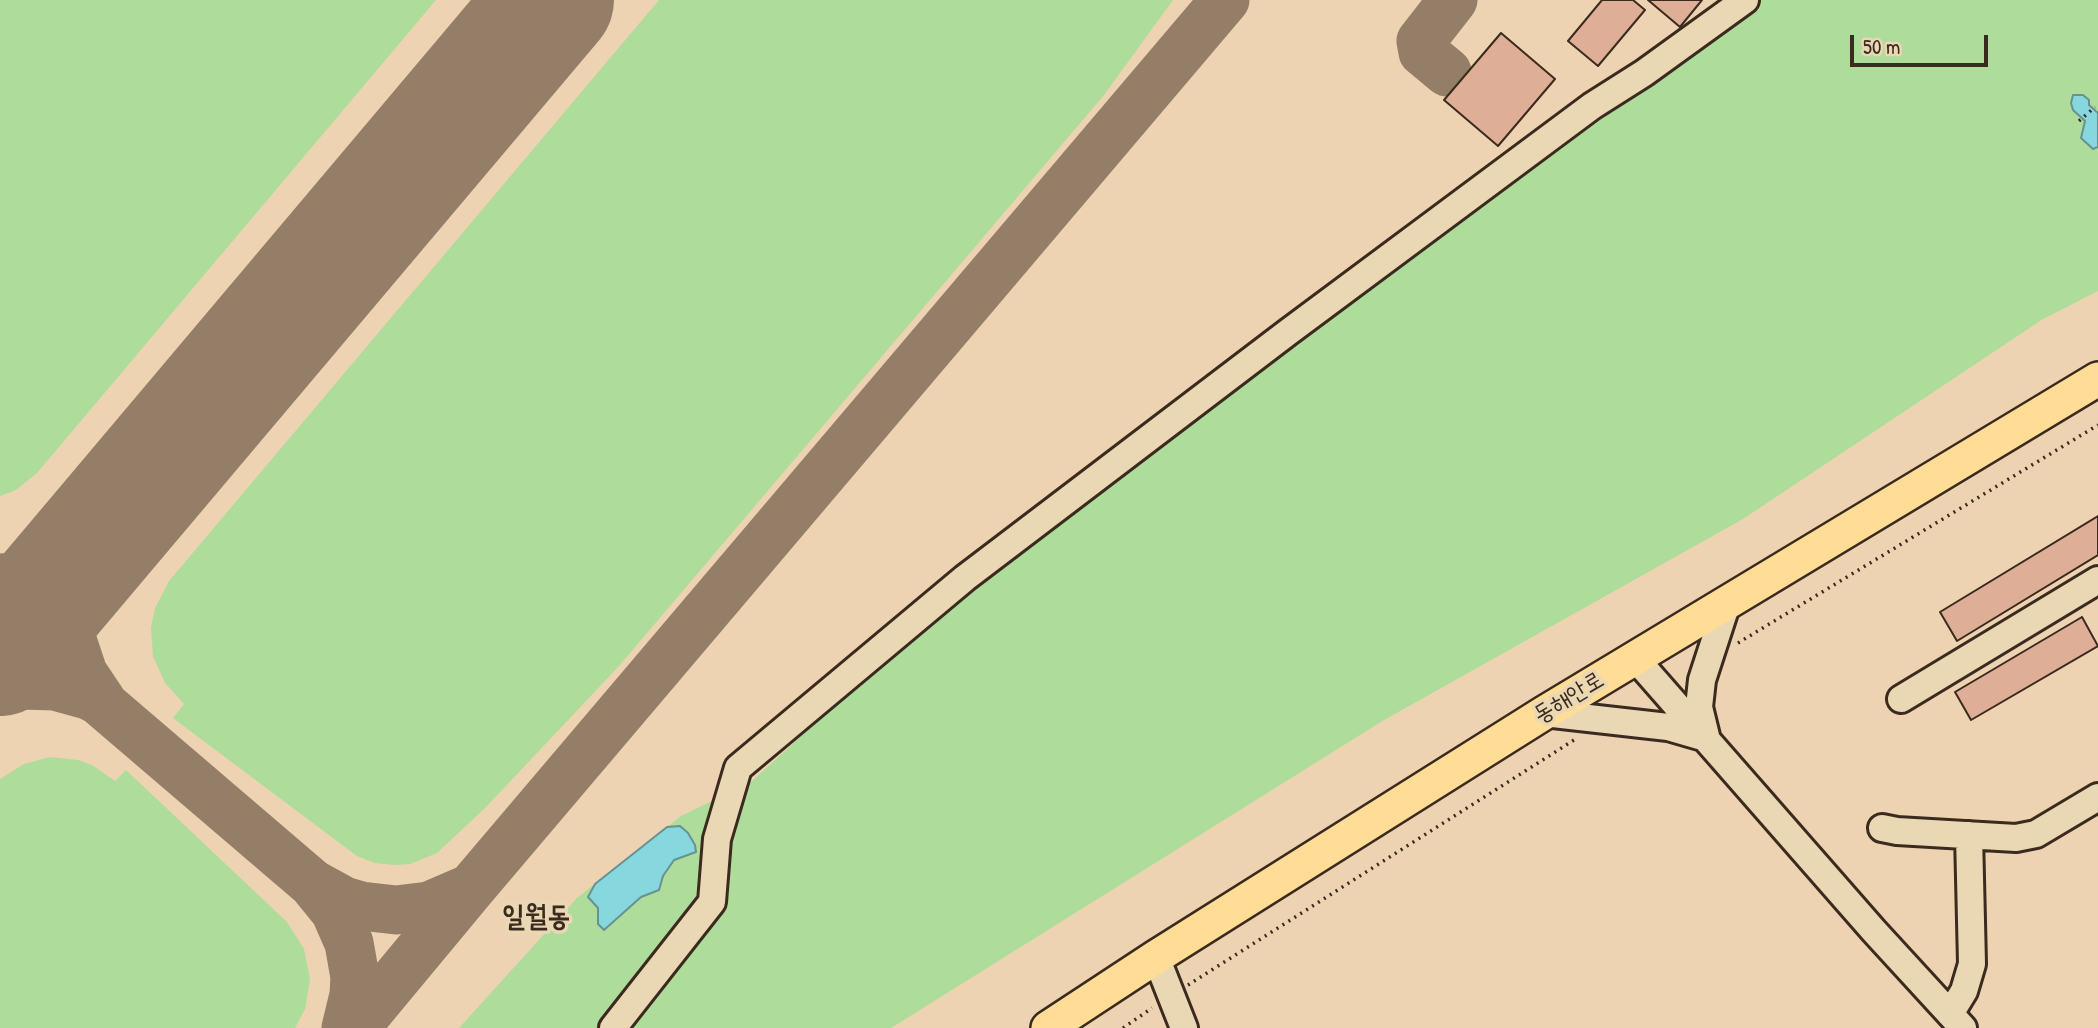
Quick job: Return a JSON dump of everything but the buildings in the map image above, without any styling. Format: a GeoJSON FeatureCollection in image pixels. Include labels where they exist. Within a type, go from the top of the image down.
{"type":"FeatureCollection","features":[{"type":"Feature","properties":{"kind":"main road","name":"동해안로"},"geometry":{"type":"LineString","coordinates":[[1048,1028],[1544,713],[2095,387]]}},
{"type":"Feature","properties":{"kind":"street"},"geometry":{"type":"LineString","coordinates":[[612,1028],[712,902],[717,839],[738,768],[965,578],[1297,325],[1592,106],[1644,73],[1745,0]]}},
{"type":"Feature","properties":{"kind":"street"},"geometry":{"type":"LineString","coordinates":[[1901,699],[2098,580]]}},
{"type":"Feature","properties":{"kind":"street"},"geometry":{"type":"LineString","coordinates":[[1706,738],[1699,707],[1702,680],[1727,603]]}},
{"type":"Feature","properties":{"kind":"street"},"geometry":{"type":"LineString","coordinates":[[1635,658],[1874,931],[1957,1021]]}},
{"type":"Feature","properties":{"kind":"street"},"geometry":{"type":"LineString","coordinates":[[1544,713],[1668,727],[1706,738]]}},
{"type":"Feature","properties":{"kind":"street"},"geometry":{"type":"LineString","coordinates":[[1882,828],[2016,838],[2036,834],[2098,797]]}},
{"type":"Feature","properties":{"kind":"street"},"geometry":{"type":"LineString","coordinates":[[1957,1021],[1972,964],[1969,835]]}},
{"type":"Feature","properties":{"kind":"street"},"geometry":{"type":"LineString","coordinates":[[1156,957],[1184,1028]]}},
{"type":"Feature","properties":{"kind":"path"},"geometry":{"type":"LineString","coordinates":[[2079,121],[2095,107]]}},
{"type":"Feature","properties":{"kind":"green space"},"geometry":{"type":"Polygon","coordinates":[[[0,0],[436,0],[37,473],[16,490],[0,496],[0,0]]]}},
{"type":"Feature","properties":{"kind":"green space"},"geometry":{"type":"Polygon","coordinates":[[[659,0],[1173,0],[1104,95],[619,666],[485,808],[437,853],[410,864],[375,863],[357,856],[173,718],[184,704],[165,683],[153,656],[151,628],[155,608],[169,581],[659,0]]]}},
{"type":"Feature","properties":{"kind":"green space"},"geometry":{"type":"Polygon","coordinates":[[[1754,0],[2098,0],[2098,291],[2043,319],[1743,519],[1384,720],[891,1028],[459,1028],[577,898],[681,816],[751,782],[933,616],[1433,230],[1754,0]]]}},
{"type":"Feature","properties":{"kind":"green space"},"geometry":{"type":"Polygon","coordinates":[[[50,757],[78,760],[92,765],[115,781],[126,770],[287,922],[304,949],[310,979],[305,1009],[295,1028],[0,1028],[0,779],[24,764],[50,757]]]}},
{"type":"Feature","properties":{"kind":"water"},"geometry":{"type":"Polygon","coordinates":[[[2073,95],[2083,95],[2098,113],[2098,147],[2093,149],[2081,138],[2085,121],[2073,110],[2073,95]]]}},
{"type":"Feature","properties":{"kind":"water"},"geometry":{"type":"Polygon","coordinates":[[[680,826],[688,833],[696,852],[674,860],[663,876],[659,890],[641,897],[604,930],[598,924],[598,908],[588,897],[595,884],[667,827],[680,826]]]}},
{"type":"Feature","properties":{"kind":"taxiway"},"geometry":{"type":"LineString","coordinates":[[355,1028],[1225,0]]}},
{"type":"Feature","properties":{"kind":"taxiway"},"geometry":{"type":"LineString","coordinates":[[1447,72],[1423,52],[1421,41],[1453,0]]}},
{"type":"Feature","properties":{"kind":"taxiway"},"geometry":{"type":"LineString","coordinates":[[0,578],[33,576],[80,559]]}},
{"type":"Feature","properties":{"kind":"taxiway"},"geometry":{"type":"LineString","coordinates":[[0,688],[20,685],[55,686],[88,695],[103,703],[83,673],[72,640],[69,607],[74,575],[80,559]]}},
{"type":"Feature","properties":{"kind":"taxiway"},"geometry":{"type":"LineString","coordinates":[[0,616],[313,884]]}},
{"type":"Feature","properties":{"kind":"taxiway"},"geometry":{"type":"LineString","coordinates":[[346,1028],[354,995],[355,977],[349,943],[335,911],[313,884],[344,901],[396,910],[429,906],[471,888]]}},
{"type":"Feature","properties":{"kind":"runway"},"geometry":{"type":"LineString","coordinates":[[0,654],[552,0]]}},
{"type":"Feature","properties":{"kind":"district","name":"일월동"},"geometry":{"type":"Point","coordinates":[536,918]}}]}
